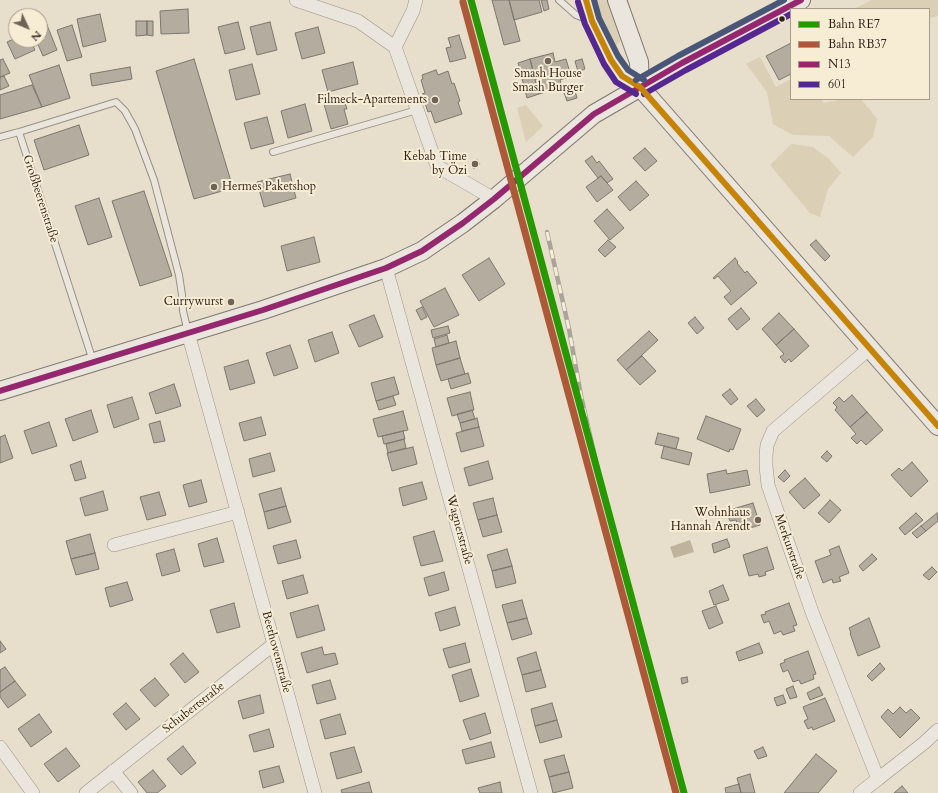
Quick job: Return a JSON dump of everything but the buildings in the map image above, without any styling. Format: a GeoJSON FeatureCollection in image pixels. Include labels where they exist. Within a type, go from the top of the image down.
{"type":"FeatureCollection","features":[{"type":"Feature","properties":{"kind":"street"},"geometry":{"type":"LineString","coordinates":[[296,0],[358,21],[395,47],[437,166],[494,199]]}},
{"type":"Feature","properties":{"kind":"street"},"geometry":{"type":"LineString","coordinates":[[395,47],[413,11],[416,0]]}},
{"type":"Feature","properties":{"kind":"street"},"geometry":{"type":"LineString","coordinates":[[586,0],[592,21],[622,76],[640,87],[938,426]]}},
{"type":"Feature","properties":{"kind":"street"},"geometry":{"type":"LineString","coordinates":[[617,0],[639,62],[640,87]]}},
{"type":"Feature","properties":{"kind":"street"},"geometry":{"type":"LineString","coordinates":[[0,391],[263,310],[386,268],[422,251],[463,223],[494,199],[594,114],[682,63],[801,0]]}},
{"type":"Feature","properties":{"kind":"street","name":"Wagnerstraße"},"geometry":{"type":"LineString","coordinates":[[386,268],[531,793]]}},
{"type":"Feature","properties":{"kind":"street","name":"Beethovenstraße"},"geometry":{"type":"LineString","coordinates":[[188,333],[314,793]]}},
{"type":"Feature","properties":{"kind":"street","name":"Merkurstraße"},"geometry":{"type":"LineString","coordinates":[[870,348],[773,431],[767,445],[766,466],[768,485],[809,605],[878,778]]}},
{"type":"Feature","properties":{"kind":"street"},"geometry":{"type":"LineString","coordinates":[[114,545],[238,512]]}},
{"type":"Feature","properties":{"kind":"street","name":"Schubertstraße"},"geometry":{"type":"LineString","coordinates":[[86,793],[274,644]]}},
{"type":"Feature","properties":{"kind":"street"},"geometry":{"type":"LineString","coordinates":[[860,793],[924,743],[938,730]]}},
{"type":"Feature","properties":{"kind":"street"},"geometry":{"type":"LineString","coordinates":[[0,747],[33,793]]}},
{"type":"Feature","properties":{"kind":"street"},"geometry":{"type":"LineString","coordinates":[[113,771],[131,793]]}},
{"type":"Feature","properties":{"kind":"lane"},"geometry":{"type":"LineString","coordinates":[[559,0],[576,15],[592,21]]}},
{"type":"Feature","properties":{"kind":"lane"},"geometry":{"type":"LineString","coordinates":[[0,137],[116,102],[125,111],[135,129],[154,180],[179,275],[183,311],[188,333]]}},
{"type":"Feature","properties":{"kind":"lane"},"geometry":{"type":"LineString","coordinates":[[273,152],[418,110]]}},
{"type":"Feature","properties":{"kind":"lane","name":"Großbeerenstraße"},"geometry":{"type":"LineString","coordinates":[[19,132],[93,362]]}},
{"type":"Feature","properties":{"kind":"shaded area"},"geometry":{"type":"Polygon","coordinates":[[[595,0],[608,0],[620,34],[620,42],[614,47],[595,0]]]}},
{"type":"Feature","properties":{"kind":"shaded area"},"geometry":{"type":"Polygon","coordinates":[[[872,0],[938,0],[938,16],[930,18],[930,8],[856,8],[872,0]]]}},
{"type":"Feature","properties":{"kind":"shaded area"},"geometry":{"type":"Polygon","coordinates":[[[760,57],[776,87],[790,80],[790,100],[822,100],[824,103],[839,100],[862,100],[877,119],[873,137],[853,157],[829,136],[793,135],[773,124],[767,92],[746,64],[760,57]]]}},
{"type":"Feature","properties":{"kind":"shaded area"},"geometry":{"type":"Polygon","coordinates":[[[526,105],[543,126],[526,142],[517,108],[526,105]]]}},
{"type":"Feature","properties":{"kind":"shaded area"},"geometry":{"type":"Polygon","coordinates":[[[791,144],[813,147],[829,159],[841,173],[828,189],[820,217],[810,213],[770,165],[791,144]]]}},
{"type":"Feature","properties":{"kind":"shaded area"},"geometry":{"type":"Polygon","coordinates":[[[690,540],[694,552],[674,558],[670,547],[690,540]]]}},
{"type":"Feature","properties":{"kind":"railway"},"geometry":{"type":"LineString","coordinates":[[547,232],[600,479]]}},
{"type":"Feature","properties":{"kind":"rail line","name":"RE7"},"geometry":{"type":"LineString","coordinates":[[471,0],[684,793]]}},
{"type":"Feature","properties":{"kind":"rail line","name":"RB37"},"geometry":{"type":"LineString","coordinates":[[463,2],[676,793]]}},
{"type":"Feature","properties":{"kind":"transit line"},"geometry":{"type":"LineString","coordinates":[[586,0],[592,21],[611,60],[622,76],[640,87],[938,426]]}},
{"type":"Feature","properties":{"kind":"transit line"},"geometry":{"type":"LineString","coordinates":[[594,0],[599,18],[618,56],[628,70],[644,80]]}},
{"type":"Feature","properties":{"kind":"transit line"},"geometry":{"type":"LineString","coordinates":[[636,80],[784,0]]}},
{"type":"Feature","properties":{"kind":"transit line","name":"N13"},"geometry":{"type":"LineString","coordinates":[[0,391],[263,310],[386,268],[422,251],[463,223],[494,199],[594,114],[682,63],[801,0]]}},
{"type":"Feature","properties":{"kind":"transit line","name":"601"},"geometry":{"type":"LineString","coordinates":[[578,2],[585,24],[604,64],[616,82],[636,94]]}},
{"type":"Feature","properties":{"kind":"transit line","name":"601"},"geometry":{"type":"LineString","coordinates":[[644,94],[790,15]]}},
{"type":"Feature","properties":{"kind":"place","name":"Smash House Smash Burger"},"geometry":{"type":"Point","coordinates":[548,61]}},
{"type":"Feature","properties":{"kind":"place","name":"Filmeck-Apartements"},"geometry":{"type":"Point","coordinates":[435,100]}},
{"type":"Feature","properties":{"kind":"place","name":"Kebab Time by Özi"},"geometry":{"type":"Point","coordinates":[475,164]}},
{"type":"Feature","properties":{"kind":"place","name":"Hermes Paketshop"},"geometry":{"type":"Point","coordinates":[214,187]}},
{"type":"Feature","properties":{"kind":"place","name":"Currywurst"},"geometry":{"type":"Point","coordinates":[231,302]}},
{"type":"Feature","properties":{"kind":"place","name":"Wohnhaus Hannah Arendt"},"geometry":{"type":"Point","coordinates":[758,520]}}]}
